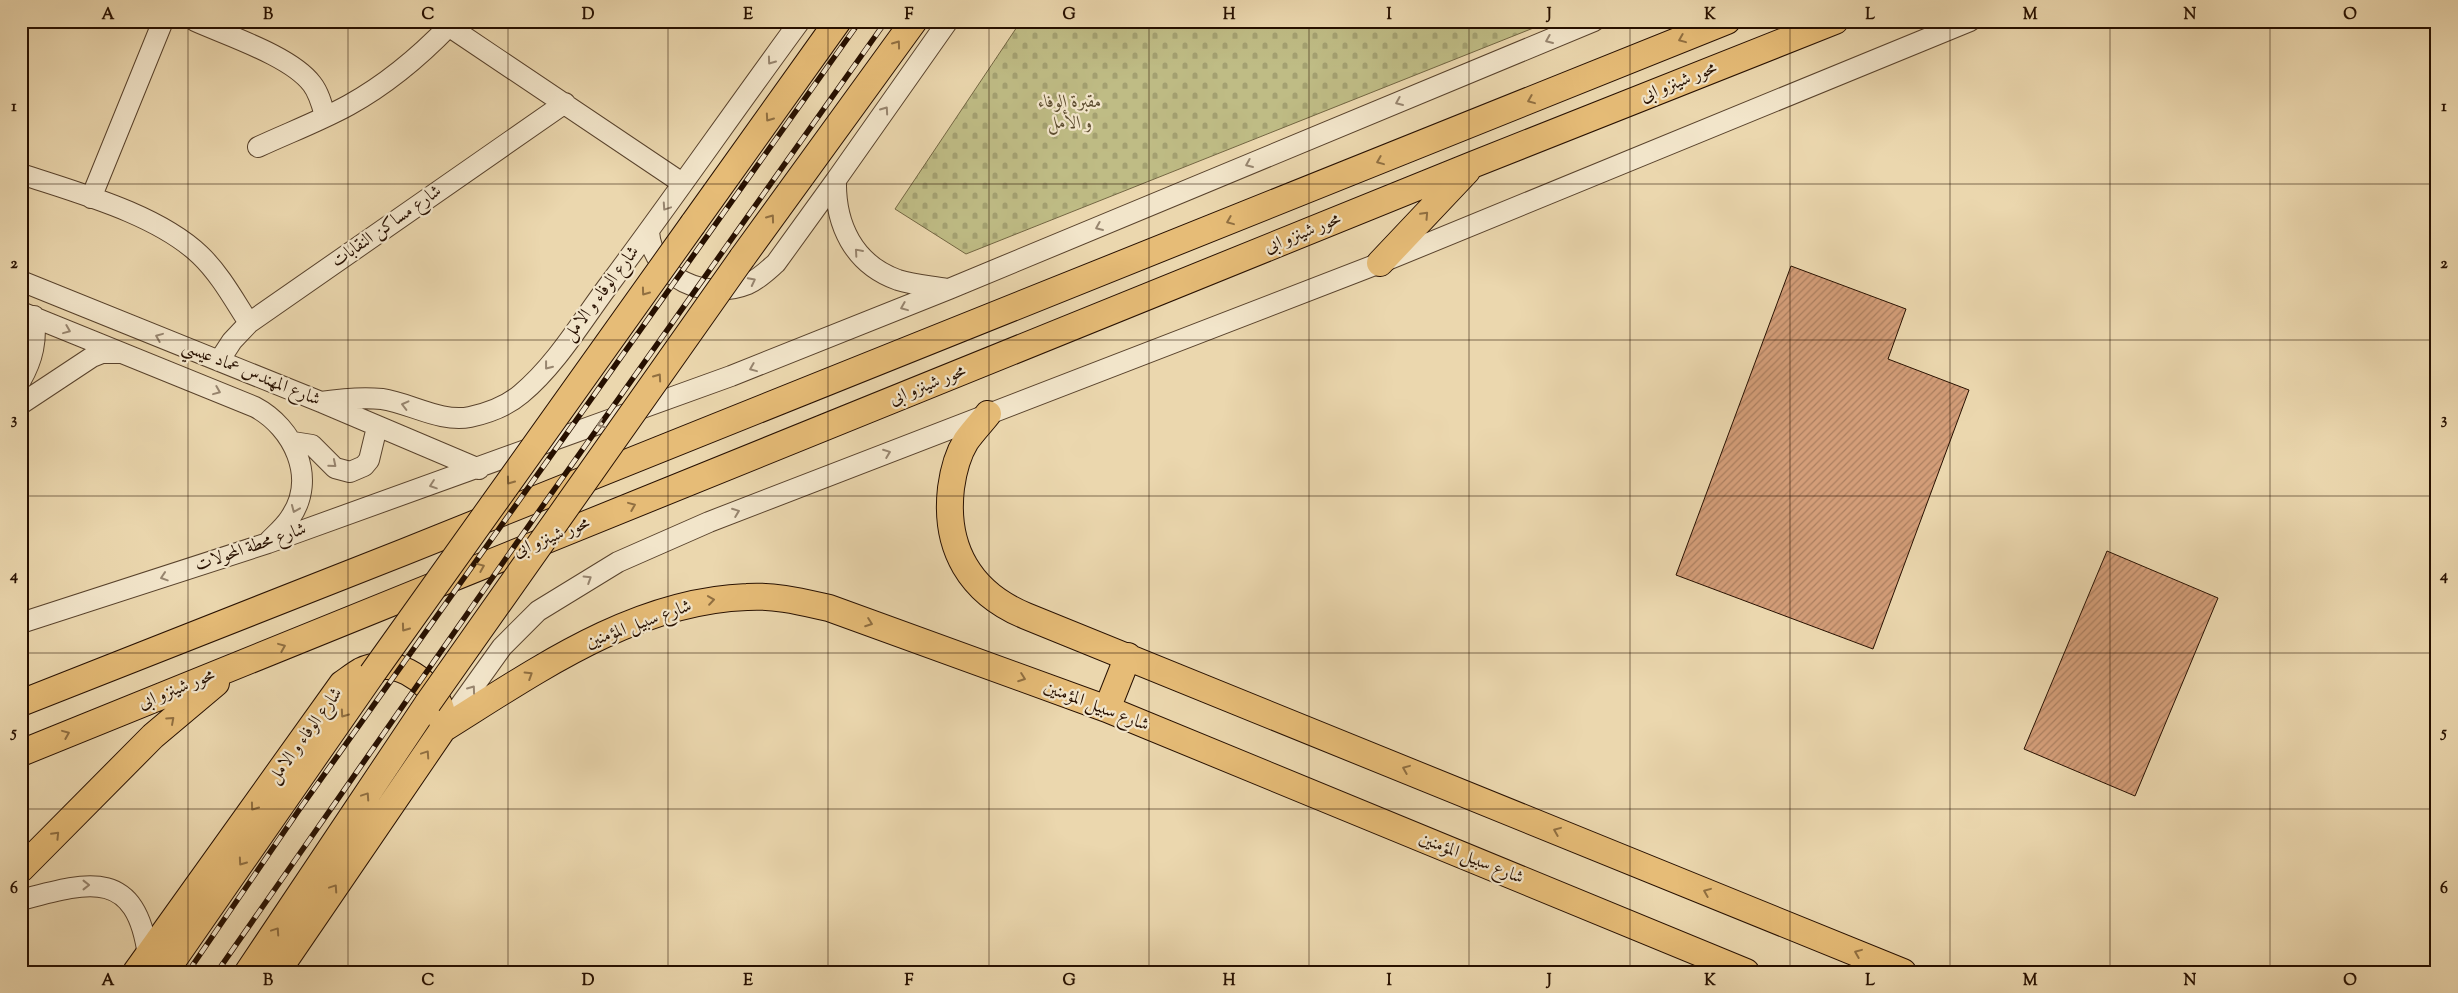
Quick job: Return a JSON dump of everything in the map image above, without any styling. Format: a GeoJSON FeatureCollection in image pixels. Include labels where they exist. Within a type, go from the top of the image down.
{"type":"FeatureCollection","features":[{"type":"Feature","properties":{"kind":"main road"},"geometry":{"type":"LineString","coordinates":[[150,966],[372,674],[838,21]]}},
{"type":"Feature","properties":{"kind":"main road"},"geometry":{"type":"LineString","coordinates":[[248,972],[428,703],[742,258],[914,21]]}},
{"type":"Feature","properties":{"kind":"main road"},"geometry":{"type":"LineString","coordinates":[[21,703],[413,549],[1727,21]]}},
{"type":"Feature","properties":{"kind":"main road","name":"محور شينزو ابى"},"geometry":{"type":"LineString","coordinates":[[21,753],[1472,165],[1835,21]]}},
{"type":"Feature","properties":{"kind":"main road"},"geometry":{"type":"LineString","coordinates":[[1380,263],[1472,165]]}},
{"type":"Feature","properties":{"kind":"main road"},"geometry":{"type":"LineString","coordinates":[[988,414],[966,442],[952,480],[950,519],[957,550],[964,564],[983,590],[1010,610],[1128,656],[1903,972]]}},
{"type":"Feature","properties":{"kind":"main road","name":"شارع سبيل المؤمنين"},"geometry":{"type":"LineString","coordinates":[[443,729],[587,642],[660,612],[707,600],[748,596],[789,599],[829,608],[1106,710],[1746,972]]}},
{"type":"Feature","properties":{"kind":"main road"},"geometry":{"type":"LineString","coordinates":[[1106,710],[1128,656]]}},
{"type":"Feature","properties":{"kind":"main road"},"geometry":{"type":"LineString","coordinates":[[21,869],[153,736],[212,686],[245,662]]}},
{"type":"Feature","properties":{"kind":"main road","name":"شارع الوفاء و الامل"},"geometry":{"type":"LineString","coordinates":[[150,966],[342,684],[362,670],[386,666],[410,672],[429,687],[441,708],[443,729]]}},
{"type":"Feature","properties":{"kind":"main road"},"geometry":{"type":"LineString","coordinates":[[277,972],[443,729]]}},
{"type":"Feature","properties":{"kind":"street"},"geometry":{"type":"LineString","coordinates":[[91,198],[163,21]]}},
{"type":"Feature","properties":{"kind":"street"},"geometry":{"type":"LineString","coordinates":[[195,21],[286,62],[300,72],[316,92],[325,116]]}},
{"type":"Feature","properties":{"kind":"street","name":"شارع الوفاء و الامل"},"geometry":{"type":"LineString","coordinates":[[321,402],[351,398],[382,400],[441,416],[468,418],[496,410],[520,395],[541,375],[649,232],[682,183],[800,21]]}},
{"type":"Feature","properties":{"kind":"street"},"geometry":{"type":"LineString","coordinates":[[649,232],[650,245],[656,259],[668,272],[698,288],[715,290],[732,288],[749,283],[763,274],[776,263],[948,21]]}},
{"type":"Feature","properties":{"kind":"street","name":"شارع محطة المحولات"},"geometry":{"type":"LineString","coordinates":[[21,623],[268,543],[479,469],[731,376],[949,289],[1594,21]]}},
{"type":"Feature","properties":{"kind":"street"},"geometry":{"type":"LineString","coordinates":[[443,729],[502,647],[538,611],[618,562],[709,522],[1380,263],[1970,21]]}},
{"type":"Feature","properties":{"kind":"street"},"geometry":{"type":"LineString","coordinates":[[258,147],[348,106],[418,57],[445,24],[682,183]]}},
{"type":"Feature","properties":{"kind":"street","name":"شارع مساكن النقابات"},"geometry":{"type":"LineString","coordinates":[[220,361],[232,341],[249,323],[565,103]]}},
{"type":"Feature","properties":{"kind":"street"},"geometry":{"type":"LineString","coordinates":[[21,174],[91,198],[162,227],[186,243],[215,273],[249,323]]}},
{"type":"Feature","properties":{"kind":"street"},"geometry":{"type":"LineString","coordinates":[[836,180],[838,215],[847,236],[860,254],[871,264],[897,279],[949,289]]}},
{"type":"Feature","properties":{"kind":"street","name":"شارع المهندس عماد عيسي"},"geometry":{"type":"LineString","coordinates":[[21,281],[321,402],[479,469]]}},
{"type":"Feature","properties":{"kind":"street"},"geometry":{"type":"LineString","coordinates":[[21,380],[32,359],[34,347],[28,314]]}},
{"type":"Feature","properties":{"kind":"street","name":"شارع المهندس عماد عيسي"},"geometry":{"type":"LineString","coordinates":[[28,314],[261,410],[277,421],[293,442],[301,467],[300,494],[290,518],[268,543]]}},
{"type":"Feature","properties":{"kind":"street"},"geometry":{"type":"LineString","coordinates":[[21,404],[92,357],[102,353],[124,353]]}},
{"type":"Feature","properties":{"kind":"street"},"geometry":{"type":"LineString","coordinates":[[293,442],[312,445],[336,468],[350,472],[364,466],[369,460],[377,426]]}},
{"type":"Feature","properties":{"kind":"street"},"geometry":{"type":"LineString","coordinates":[[21,900],[76,885],[100,886],[112,890],[132,906],[140,917],[150,966]]}},
{"type":"Feature","properties":{"kind":"green space","name":"مقبرة الوفاء و الأمل"},"geometry":{"type":"Polygon","coordinates":[[[1021,21],[1551,21],[966,254],[895,209],[1021,21]]]}},
{"type":"Feature","properties":{"kind":"building"},"geometry":{"type":"Polygon","coordinates":[[[1791,266],[1906,309],[1888,359],[1969,390],[1873,649],[1676,575],[1791,266]]]}},
{"type":"Feature","properties":{"kind":"building"},"geometry":{"type":"Polygon","coordinates":[[[2107,551],[2218,598],[2135,796],[2024,749],[2107,551]]]}},
{"type":"Feature","properties":{"kind":"railway"},"geometry":{"type":"LineString","coordinates":[[188,972],[299,810],[860,21]]}},
{"type":"Feature","properties":{"kind":"railway"},"geometry":{"type":"LineString","coordinates":[[217,972],[539,511],[886,21]]}}]}
